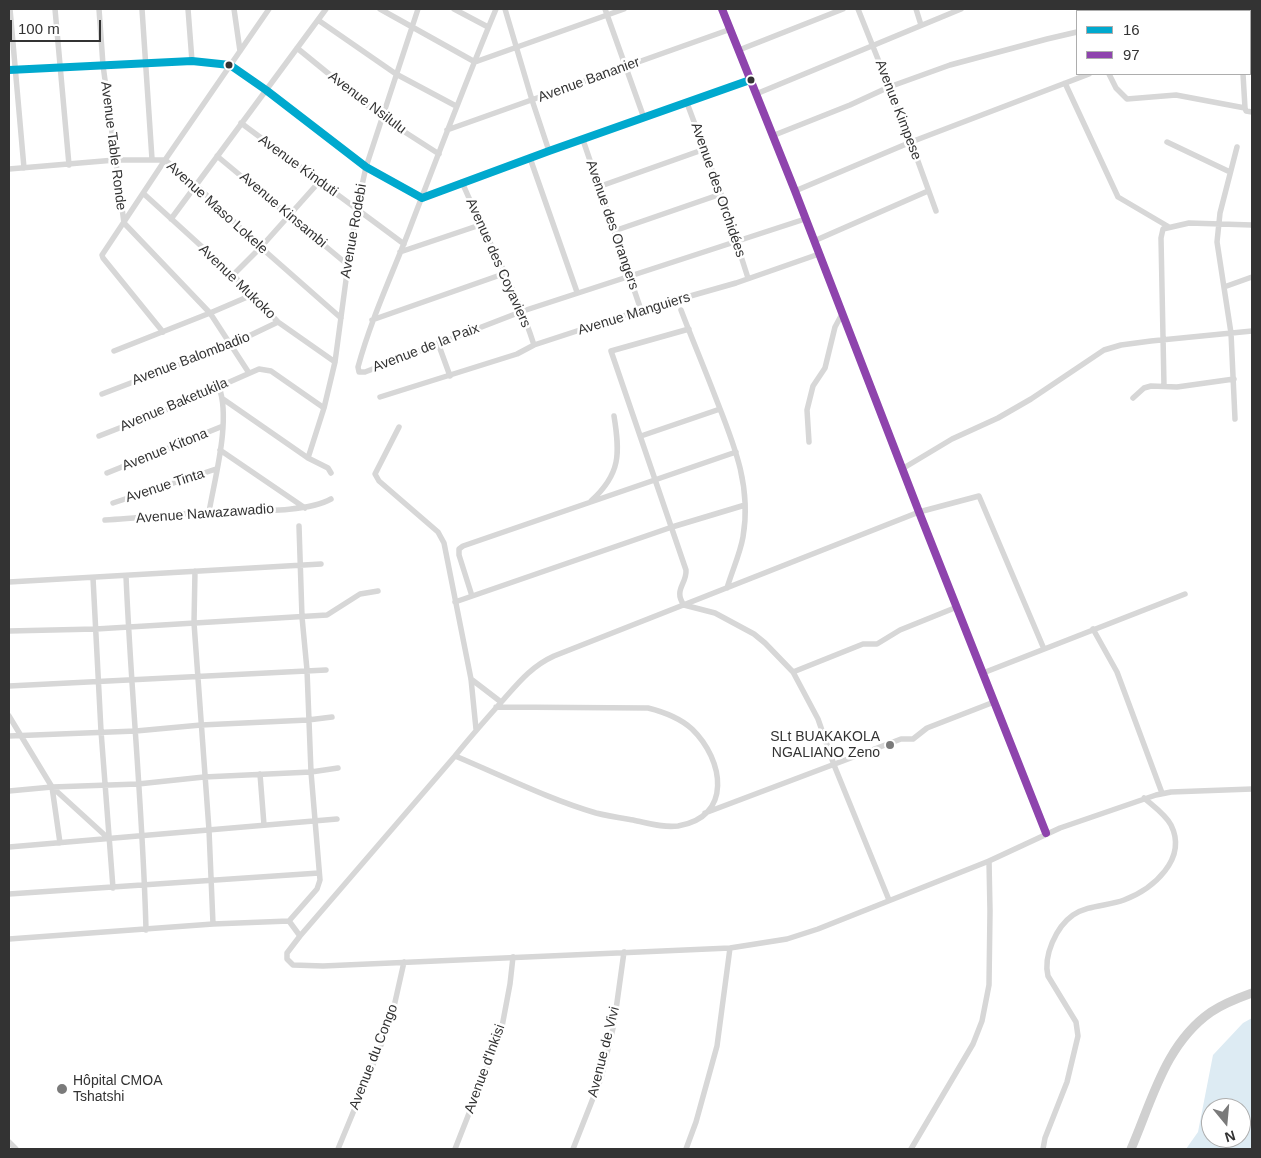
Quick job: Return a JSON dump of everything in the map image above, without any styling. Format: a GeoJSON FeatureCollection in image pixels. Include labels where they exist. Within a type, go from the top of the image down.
{"type":"FeatureCollection","features":[{"type":"Feature","properties":{"kind":"main road"},"geometry":{"type":"LineString","coordinates":[[1131,1149],[1169,1059],[1184,1036],[1213,1011],[1252,993]]}},
{"type":"Feature","properties":{"kind":"street"},"geometry":{"type":"LineString","coordinates":[[10,9],[12,71],[24,168]]}},
{"type":"Feature","properties":{"kind":"street"},"geometry":{"type":"LineString","coordinates":[[55,9],[69,165]]}},
{"type":"Feature","properties":{"kind":"street","name":"Avenue Table Ronde"},"geometry":{"type":"LineString","coordinates":[[99,9],[103,65],[124,223]]}},
{"type":"Feature","properties":{"kind":"street"},"geometry":{"type":"LineString","coordinates":[[142,9],[152,160]]}},
{"type":"Feature","properties":{"kind":"street"},"geometry":{"type":"LineString","coordinates":[[188,9],[192,61]]}},
{"type":"Feature","properties":{"kind":"street"},"geometry":{"type":"LineString","coordinates":[[234,9],[240,51]]}},
{"type":"Feature","properties":{"kind":"street"},"geometry":{"type":"LineString","coordinates":[[163,332],[102,257],[103,253],[270,9]]}},
{"type":"Feature","properties":{"kind":"street"},"geometry":{"type":"LineString","coordinates":[[171,219],[326,9]]}},
{"type":"Feature","properties":{"kind":"street"},"geometry":{"type":"LineString","coordinates":[[380,9],[475,62],[606,12],[624,9]]}},
{"type":"Feature","properties":{"kind":"street","name":"Avenue Rodebi"},"geometry":{"type":"LineString","coordinates":[[308,458],[324,408],[335,362],[357,208],[366,167],[418,9]]}},
{"type":"Feature","properties":{"kind":"street"},"geometry":{"type":"LineString","coordinates":[[454,9],[488,28]]}},
{"type":"Feature","properties":{"kind":"street","name":"Avenue de la Paix"},"geometry":{"type":"LineString","coordinates":[[496,9],[456,106],[404,244],[372,320],[358,367],[359,372],[365,372],[577,292],[629,277],[805,219]]}},
{"type":"Feature","properties":{"kind":"street"},"geometry":{"type":"LineString","coordinates":[[505,9],[549,151]]}},
{"type":"Feature","properties":{"kind":"street"},"geometry":{"type":"LineString","coordinates":[[724,9],[730,29],[795,190],[918,512],[1046,833]]}},
{"type":"Feature","properties":{"kind":"street"},"geometry":{"type":"LineString","coordinates":[[739,50],[843,9]]}},
{"type":"Feature","properties":{"kind":"street","name":"Avenue Kimpese"},"geometry":{"type":"LineString","coordinates":[[858,9],[911,142],[936,211]]}},
{"type":"Feature","properties":{"kind":"street"},"geometry":{"type":"LineString","coordinates":[[916,9],[921,25]]}},
{"type":"Feature","properties":{"kind":"street"},"geometry":{"type":"LineString","coordinates":[[756,94],[961,9]]}},
{"type":"Feature","properties":{"kind":"street"},"geometry":{"type":"LineString","coordinates":[[606,12],[627,66],[644,118]]}},
{"type":"Feature","properties":{"kind":"street"},"geometry":{"type":"LineString","coordinates":[[318,20],[396,74],[456,106]]}},
{"type":"Feature","properties":{"kind":"street","name":"Avenue Bananier"},"geometry":{"type":"LineString","coordinates":[[447,130],[730,29]]}},
{"type":"Feature","properties":{"kind":"street"},"geometry":{"type":"LineString","coordinates":[[772,136],[850,105],[889,87],[950,65],[1047,38],[1076,32]]}},
{"type":"Feature","properties":{"kind":"street","name":"Avenue Nsilulu"},"geometry":{"type":"LineString","coordinates":[[297,48],[383,118],[439,154]]}},
{"type":"Feature","properties":{"kind":"street"},"geometry":{"type":"LineString","coordinates":[[12,71],[192,61],[230,65],[266,90],[366,167],[422,198],[462,182],[750,80]]}},
{"type":"Feature","properties":{"kind":"street"},"geometry":{"type":"LineString","coordinates":[[795,190],[911,142],[1086,75]]}},
{"type":"Feature","properties":{"kind":"street"},"geometry":{"type":"LineString","coordinates":[[1110,75],[1116,88],[1127,99],[1176,95],[1248,110],[1243,75]]}},
{"type":"Feature","properties":{"kind":"street"},"geometry":{"type":"LineString","coordinates":[[1065,83],[1118,197],[1168,227]]}},
{"type":"Feature","properties":{"kind":"street","name":"Avenue des Orchidées"},"geometry":{"type":"LineString","coordinates":[[687,103],[721,194],[748,278]]}},
{"type":"Feature","properties":{"kind":"street","name":"Avenue Kinduti"},"geometry":{"type":"LineString","coordinates":[[240,123],[404,244]]}},
{"type":"Feature","properties":{"kind":"street","name":"Avenue des Orangers"},"geometry":{"type":"LineString","coordinates":[[584,140],[598,187],[641,310]]}},
{"type":"Feature","properties":{"kind":"street"},"geometry":{"type":"LineString","coordinates":[[1167,142],[1230,172]]}},
{"type":"Feature","properties":{"kind":"street"},"geometry":{"type":"LineString","coordinates":[[598,187],[704,148]]}},
{"type":"Feature","properties":{"kind":"street"},"geometry":{"type":"LineString","coordinates":[[1235,419],[1231,333],[1217,242],[1218,224],[1237,148]]}},
{"type":"Feature","properties":{"kind":"street","name":"Avenue Kinsambi"},"geometry":{"type":"LineString","coordinates":[[217,156],[348,265]]}},
{"type":"Feature","properties":{"kind":"street"},"geometry":{"type":"LineString","coordinates":[[530,158],[577,292]]}},
{"type":"Feature","properties":{"kind":"street","name":"Avenue Maso Lokele"},"geometry":{"type":"LineString","coordinates":[[9,169],[115,160],[165,160],[341,318]]}},
{"type":"Feature","properties":{"kind":"street"},"geometry":{"type":"LineString","coordinates":[[233,276],[319,182]]}},
{"type":"Feature","properties":{"kind":"street","name":"Avenue des Coyaviers"},"geometry":{"type":"LineString","coordinates":[[462,182],[480,225],[506,273],[523,311],[534,345]]}},
{"type":"Feature","properties":{"kind":"street"},"geometry":{"type":"LineString","coordinates":[[814,241],[928,191]]}},
{"type":"Feature","properties":{"kind":"street","name":"Avenue Mukoko"},"geometry":{"type":"LineString","coordinates":[[144,194],[233,276],[278,322],[335,362]]}},
{"type":"Feature","properties":{"kind":"street"},"geometry":{"type":"LineString","coordinates":[[614,231],[721,194]]}},
{"type":"Feature","properties":{"kind":"street"},"geometry":{"type":"LineString","coordinates":[[124,223],[210,313],[249,373],[264,369],[271,371],[324,408]]}},
{"type":"Feature","properties":{"kind":"street"},"geometry":{"type":"LineString","coordinates":[[1164,386],[1161,238],[1163,229],[1189,223],[1252,225]]}},
{"type":"Feature","properties":{"kind":"street"},"geometry":{"type":"LineString","coordinates":[[400,252],[480,225]]}},
{"type":"Feature","properties":{"kind":"street","name":"Avenue Manguiers"},"geometry":{"type":"LineString","coordinates":[[380,398],[517,354],[534,345],[819,254]]}},
{"type":"Feature","properties":{"kind":"street"},"geometry":{"type":"LineString","coordinates":[[372,320],[506,273]]}},
{"type":"Feature","properties":{"kind":"street"},"geometry":{"type":"LineString","coordinates":[[1224,287],[1252,277]]}},
{"type":"Feature","properties":{"kind":"street"},"geometry":{"type":"LineString","coordinates":[[114,351],[252,295]]}},
{"type":"Feature","properties":{"kind":"street"},"geometry":{"type":"LineString","coordinates":[[681,310],[720,409],[744,479],[743,535],[727,588]]}},
{"type":"Feature","properties":{"kind":"street"},"geometry":{"type":"LineString","coordinates":[[809,442],[807,410],[813,386],[825,368],[835,327],[842,314]]}},
{"type":"Feature","properties":{"kind":"street","name":"Avenue Balombadio"},"geometry":{"type":"LineString","coordinates":[[102,394],[230,345],[278,322]]}},
{"type":"Feature","properties":{"kind":"street"},"geometry":{"type":"LineString","coordinates":[[688,329],[611,351],[686,570],[686,576],[679,590],[681,600],[684,604],[714,613],[754,634],[793,672],[818,719],[888,900]]}},
{"type":"Feature","properties":{"kind":"street"},"geometry":{"type":"LineString","coordinates":[[902,469],[952,439],[998,418],[1031,399],[1104,350],[1121,345],[1252,331]]}},
{"type":"Feature","properties":{"kind":"street"},"geometry":{"type":"LineString","coordinates":[[438,343],[450,376]]}},
{"type":"Feature","properties":{"kind":"street","name":"Avenue Baketukila"},"geometry":{"type":"LineString","coordinates":[[100,436],[220,387],[249,373]]}},
{"type":"Feature","properties":{"kind":"street"},"geometry":{"type":"LineString","coordinates":[[1133,398],[1144,388],[1151,386],[1177,387],[1234,378]]}},
{"type":"Feature","properties":{"kind":"street"},"geometry":{"type":"LineString","coordinates":[[209,512],[223,426],[224,398],[220,387]]}},
{"type":"Feature","properties":{"kind":"street"},"geometry":{"type":"LineString","coordinates":[[224,398],[308,458],[328,468],[331,473]]}},
{"type":"Feature","properties":{"kind":"street"},"geometry":{"type":"LineString","coordinates":[[641,436],[720,409]]}},
{"type":"Feature","properties":{"kind":"street"},"geometry":{"type":"LineString","coordinates":[[587,504],[604,488],[614,469],[618,448],[614,416]]}},
{"type":"Feature","properties":{"kind":"street","name":"Avenue Kitona"},"geometry":{"type":"LineString","coordinates":[[106,473],[223,426]]}},
{"type":"Feature","properties":{"kind":"street"},"geometry":{"type":"LineString","coordinates":[[399,427],[375,474],[379,481],[442,537],[471,679],[476,729]]}},
{"type":"Feature","properties":{"kind":"street"},"geometry":{"type":"LineString","coordinates":[[220,450],[305,508]]}},
{"type":"Feature","properties":{"kind":"street"},"geometry":{"type":"LineString","coordinates":[[472,596],[459,555],[459,548],[736,452]]}},
{"type":"Feature","properties":{"kind":"street","name":"Avenue Tinta"},"geometry":{"type":"LineString","coordinates":[[113,503],[216,469]]}},
{"type":"Feature","properties":{"kind":"street"},"geometry":{"type":"LineString","coordinates":[[1044,649],[979,496],[918,512],[541,662],[529,671],[476,729],[300,936],[287,953],[287,959],[293,965],[323,966],[730,948],[766,943],[803,935],[989,861],[1046,833],[1144,798],[1171,792],[1252,789]]}},
{"type":"Feature","properties":{"kind":"street","name":"Avenue Nawazawadio"},"geometry":{"type":"LineString","coordinates":[[105,520],[209,512],[305,508],[323,504],[331,499]]}},
{"type":"Feature","properties":{"kind":"street"},"geometry":{"type":"LineString","coordinates":[[455,602],[745,505]]}},
{"type":"Feature","properties":{"kind":"street"},"geometry":{"type":"LineString","coordinates":[[9,939],[213,924],[289,921],[320,885],[311,772],[299,526]]}},
{"type":"Feature","properties":{"kind":"street"},"geometry":{"type":"LineString","coordinates":[[9,582],[322,564]]}},
{"type":"Feature","properties":{"kind":"street"},"geometry":{"type":"LineString","coordinates":[[195,571],[194,623],[209,830],[213,924]]}},
{"type":"Feature","properties":{"kind":"street"},"geometry":{"type":"LineString","coordinates":[[126,576],[138,784],[143,836],[146,930]]}},
{"type":"Feature","properties":{"kind":"street"},"geometry":{"type":"LineString","coordinates":[[93,578],[101,731],[113,888]]}},
{"type":"Feature","properties":{"kind":"street"},"geometry":{"type":"LineString","coordinates":[[9,632],[327,615],[360,594],[378,591]]}},
{"type":"Feature","properties":{"kind":"street"},"geometry":{"type":"LineString","coordinates":[[983,673],[1185,594]]}},
{"type":"Feature","properties":{"kind":"street"},"geometry":{"type":"LineString","coordinates":[[793,672],[863,644],[877,644],[900,630],[957,608]]}},
{"type":"Feature","properties":{"kind":"street"},"geometry":{"type":"LineString","coordinates":[[1093,629],[1117,672],[1162,793]]}},
{"type":"Feature","properties":{"kind":"street"},"geometry":{"type":"LineString","coordinates":[[9,686],[326,670]]}},
{"type":"Feature","properties":{"kind":"street"},"geometry":{"type":"LineString","coordinates":[[471,679],[501,702]]}},
{"type":"Feature","properties":{"kind":"street"},"geometry":{"type":"LineString","coordinates":[[455,756],[567,803],[597,813],[661,826],[676,826],[689,824],[706,813],[901,739],[913,739],[927,728],[994,702]]}},
{"type":"Feature","properties":{"kind":"street"},"geometry":{"type":"LineString","coordinates":[[496,707],[648,708],[682,721],[693,730],[706,746],[714,763],[719,782],[716,799],[706,813]]}},
{"type":"Feature","properties":{"kind":"street"},"geometry":{"type":"LineString","coordinates":[[9,716],[52,787],[109,839]]}},
{"type":"Feature","properties":{"kind":"street"},"geometry":{"type":"LineString","coordinates":[[9,736],[136,731],[201,724],[308,720],[332,717]]}},
{"type":"Feature","properties":{"kind":"street"},"geometry":{"type":"LineString","coordinates":[[9,791],[52,787],[138,784],[204,777],[311,772],[338,768]]}},
{"type":"Feature","properties":{"kind":"street"},"geometry":{"type":"LineString","coordinates":[[260,774],[264,825]]}},
{"type":"Feature","properties":{"kind":"street"},"geometry":{"type":"LineString","coordinates":[[52,787],[60,843]]}},
{"type":"Feature","properties":{"kind":"street"},"geometry":{"type":"LineString","coordinates":[[1043,1149],[1045,1138],[1067,1082],[1078,1036],[1076,1022],[1048,976],[1046,968],[1047,958],[1055,938],[1072,916],[1083,910],[1122,901],[1137,895],[1166,871],[1175,849],[1171,825],[1144,798]]}},
{"type":"Feature","properties":{"kind":"street"},"geometry":{"type":"LineString","coordinates":[[9,847],[337,819]]}},
{"type":"Feature","properties":{"kind":"street"},"geometry":{"type":"LineString","coordinates":[[911,1149],[973,1044],[982,1021],[988,985],[989,861]]}},
{"type":"Feature","properties":{"kind":"street"},"geometry":{"type":"LineString","coordinates":[[9,894],[319,874]]}},
{"type":"Feature","properties":{"kind":"street"},"geometry":{"type":"LineString","coordinates":[[289,921],[300,936]]}},
{"type":"Feature","properties":{"kind":"street"},"geometry":{"type":"LineString","coordinates":[[686,1149],[696,1122],[717,1046],[730,948]]}},
{"type":"Feature","properties":{"kind":"street","name":"Avenue de Vivi"},"geometry":{"type":"LineString","coordinates":[[573,1149],[601,1078],[614,1024],[624,952]]}},
{"type":"Feature","properties":{"kind":"street","name":"Avenue d'Inkisi"},"geometry":{"type":"LineString","coordinates":[[455,1149],[501,1032],[513,957]]}},
{"type":"Feature","properties":{"kind":"street","name":"Avenue du Congo"},"geometry":{"type":"LineString","coordinates":[[338,1149],[393,1011],[404,962]]}},
{"type":"Feature","properties":{"kind":"street"},"geometry":{"type":"LineString","coordinates":[[9,1142],[16,1149]]}},
{"type":"Feature","properties":{"kind":"shaded area"},"geometry":{"type":"Polygon","coordinates":[[[1252,1018],[1252,1149],[1186,1149],[1198,1132],[1201,1117],[1201,1148],[1251,1148],[1251,1098],[1205,1098],[1213,1055],[1243,1023],[1252,1018]]]}},
{"type":"Feature","properties":{"kind":"transit line","name":"97"},"geometry":{"type":"LineString","coordinates":[[722,9],[1046,833]]}},
{"type":"Feature","properties":{"kind":"transit line","name":"16"},"geometry":{"type":"LineString","coordinates":[[9,70],[192,61],[230,65],[266,90],[366,167],[422,198],[750,80]]}},
{"type":"Feature","properties":{"kind":"place","name":"SLt BUAKAKOLA NGALIANO Zeno"},"geometry":{"type":"Point","coordinates":[890,745]}},
{"type":"Feature","properties":{"kind":"place","name":"Hôpital CMOA Tshatshi"},"geometry":{"type":"Point","coordinates":[62,1089]}}]}
